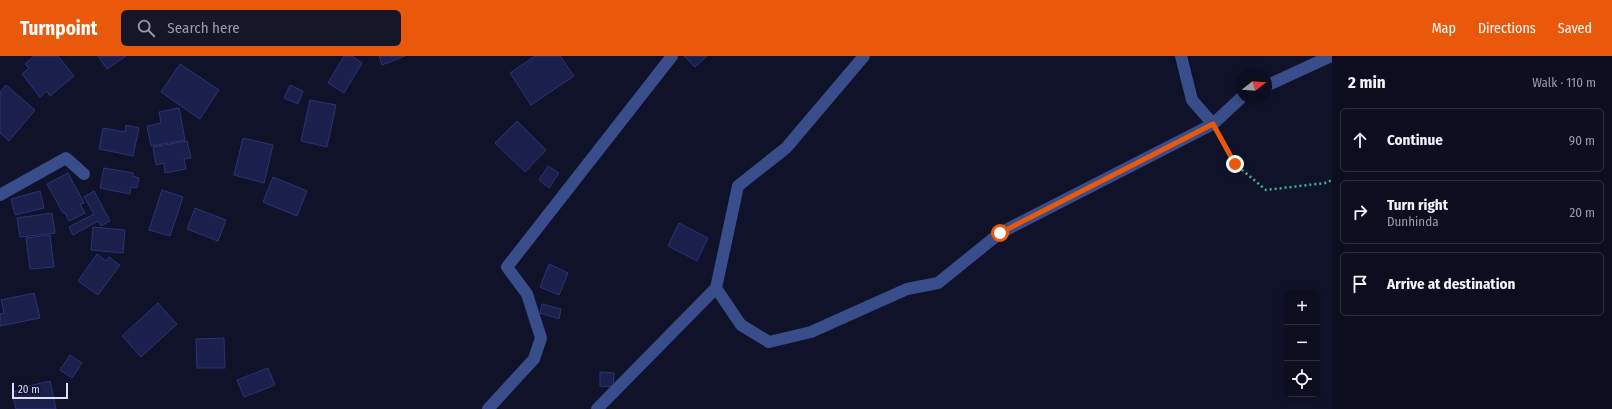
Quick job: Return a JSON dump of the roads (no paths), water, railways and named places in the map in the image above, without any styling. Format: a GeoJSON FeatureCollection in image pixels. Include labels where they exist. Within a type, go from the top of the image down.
{"type":"FeatureCollection","features":[{"type":"Feature","properties":{"kind":"street"},"geometry":{"type":"LineString","coordinates":[[488,409],[534,359],[541,338],[527,294],[507,267],[672,56]]}},
{"type":"Feature","properties":{"kind":"street"},"geometry":{"type":"LineString","coordinates":[[597,409],[716,288],[738,186],[786,148],[864,56]]}},
{"type":"Feature","properties":{"kind":"street"},"geometry":{"type":"LineString","coordinates":[[1181,56],[1192,100],[1213,124]]}},
{"type":"Feature","properties":{"kind":"street"},"geometry":{"type":"LineString","coordinates":[[1272,83],[1332,56]]}},
{"type":"Feature","properties":{"kind":"street"},"geometry":{"type":"LineString","coordinates":[[716,288],[741,325],[770,342],[811,332],[907,289],[938,283],[1000,233],[1213,124],[1236,103]]}},
{"type":"Feature","properties":{"kind":"street"},"geometry":{"type":"LineString","coordinates":[[0,195],[66,158],[84,174]]}}]}
